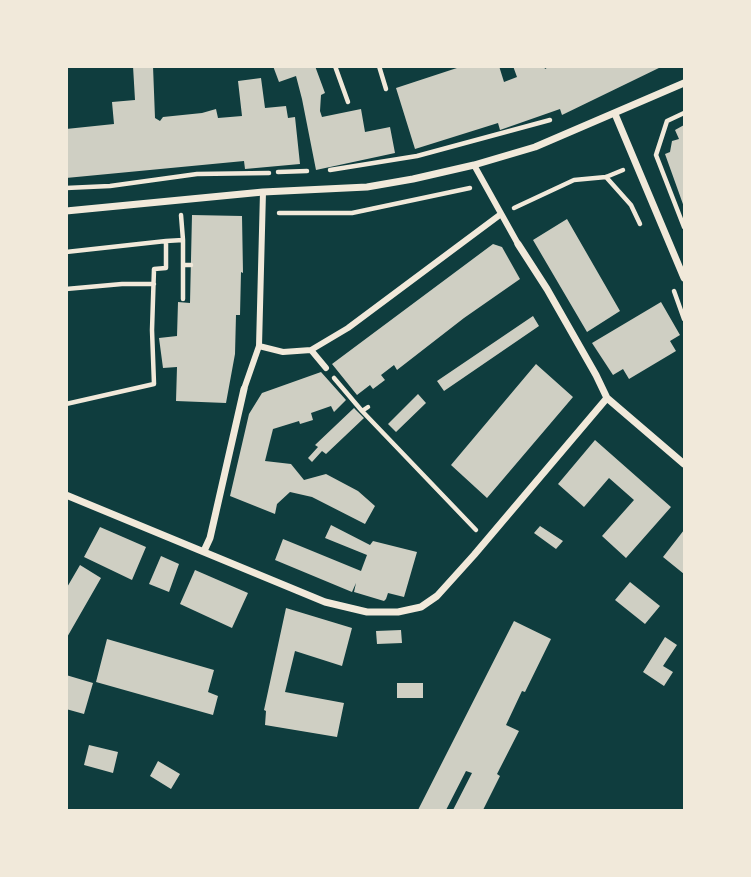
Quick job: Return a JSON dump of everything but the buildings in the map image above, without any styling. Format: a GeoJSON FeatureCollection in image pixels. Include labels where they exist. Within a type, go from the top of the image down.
{"type":"FeatureCollection","features":[{"type":"Feature","properties":{"kind":"street"},"geometry":{"type":"LineString","coordinates":[[66,211],[263,192],[367,187],[413,180],[535,147],[684,83]]}},
{"type":"Feature","properties":{"kind":"street"},"geometry":{"type":"LineString","coordinates":[[615,114],[684,278]]}},
{"type":"Feature","properties":{"kind":"street"},"geometry":{"type":"LineString","coordinates":[[474,165],[607,398],[684,464]]}},
{"type":"Feature","properties":{"kind":"street"},"geometry":{"type":"LineString","coordinates":[[204,551],[210,538],[244,389],[259,346],[263,192]]}},
{"type":"Feature","properties":{"kind":"street"},"geometry":{"type":"LineString","coordinates":[[259,346],[283,352],[311,350],[348,328],[501,214]]}},
{"type":"Feature","properties":{"kind":"street"},"geometry":{"type":"LineString","coordinates":[[311,350],[326,369]]}},
{"type":"Feature","properties":{"kind":"street"},"geometry":{"type":"LineString","coordinates":[[66,495],[326,602],[367,612],[398,612],[421,607],[437,596],[607,398]]}},
{"type":"Feature","properties":{"kind":"path"},"geometry":{"type":"LineString","coordinates":[[335,66],[348,102]]}},
{"type":"Feature","properties":{"kind":"path"},"geometry":{"type":"LineString","coordinates":[[379,66],[386,89]]}},
{"type":"Feature","properties":{"kind":"path"},"geometry":{"type":"LineString","coordinates":[[684,113],[667,121],[656,155],[684,227]]}},
{"type":"Feature","properties":{"kind":"path"},"geometry":{"type":"LineString","coordinates":[[339,169],[417,156],[559,118]]}},
{"type":"Feature","properties":{"kind":"path"},"geometry":{"type":"LineString","coordinates":[[501,214],[574,180],[606,177],[656,155]]}},
{"type":"Feature","properties":{"kind":"path"},"geometry":{"type":"LineString","coordinates":[[66,188],[110,186],[197,174],[299,170]]}},
{"type":"Feature","properties":{"kind":"path"},"geometry":{"type":"LineString","coordinates":[[181,215],[183,299]]}},
{"type":"Feature","properties":{"kind":"path"},"geometry":{"type":"LineString","coordinates":[[66,252],[183,240]]}},
{"type":"Feature","properties":{"kind":"path"},"geometry":{"type":"LineString","coordinates":[[66,404],[154,384],[152,330],[155,269],[166,268],[166,241]]}},
{"type":"Feature","properties":{"kind":"path"},"geometry":{"type":"LineString","coordinates":[[183,265],[191,265]]}},
{"type":"Feature","properties":{"kind":"path"},"geometry":{"type":"LineString","coordinates":[[66,289],[154,284]]}},
{"type":"Feature","properties":{"kind":"path"},"geometry":{"type":"LineString","coordinates":[[326,369],[362,411],[486,541]]}},
{"type":"Feature","properties":{"kind":"path"},"geometry":{"type":"LineString","coordinates":[[362,411],[368,407]]}},
{"type":"Feature","properties":{"kind":"path"},"geometry":{"type":"LineString","coordinates":[[470,539],[481,525]]}}]}
